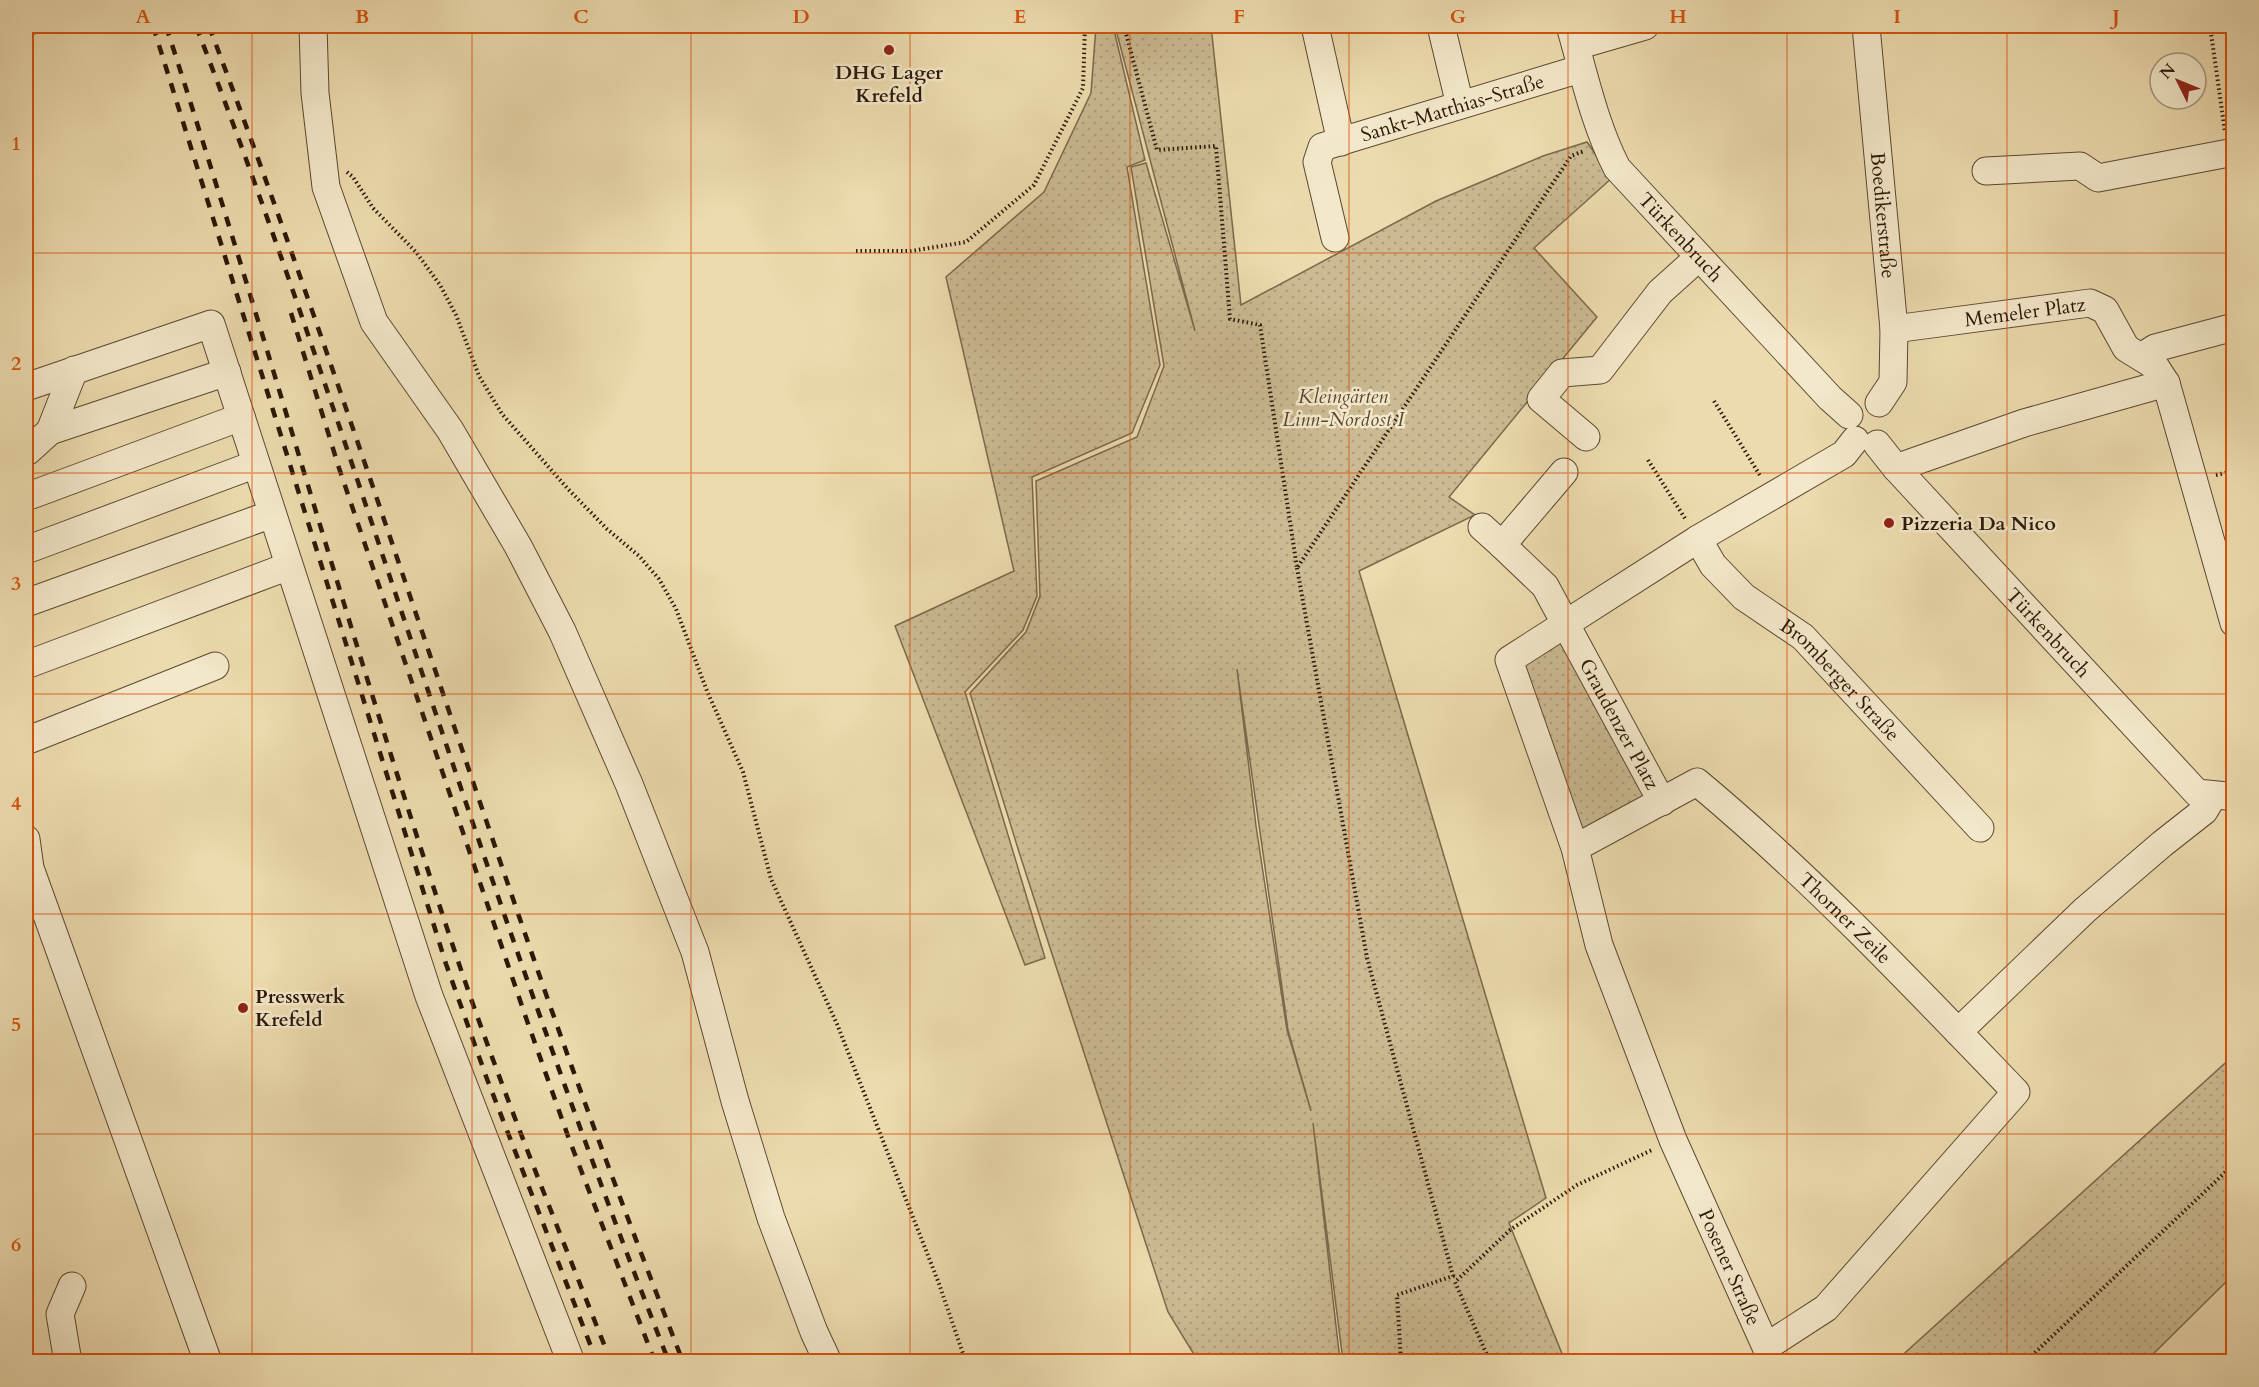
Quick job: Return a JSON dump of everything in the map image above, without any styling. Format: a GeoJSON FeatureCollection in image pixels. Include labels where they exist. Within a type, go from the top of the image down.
{"type":"FeatureCollection","features":[{"type":"Feature","properties":{"kind":"street"},"geometry":{"type":"LineString","coordinates":[[313,26],[315,93],[326,188],[374,322],[450,430],[518,546],[562,631],[629,784],[695,952],[735,1101],[771,1218],[814,1332],[828,1362]]}},
{"type":"Feature","properties":{"kind":"street"},"geometry":{"type":"LineString","coordinates":[[1316,26],[1332,145],[1317,162],[1335,238]]}},
{"type":"Feature","properties":{"kind":"street"},"geometry":{"type":"LineString","coordinates":[[1441,26],[1460,105]]}},
{"type":"Feature","properties":{"kind":"street","name":"Sankt-Matthias-Straße"},"geometry":{"type":"LineString","coordinates":[[1332,145],[1460,105],[1575,47],[1645,26]]}},
{"type":"Feature","properties":{"kind":"street","name":"Boedikerstraße"},"geometry":{"type":"LineString","coordinates":[[1866,26],[1894,329],[1893,382],[1879,403]]}},
{"type":"Feature","properties":{"kind":"street","name":"Türkenbruch"},"geometry":{"type":"LineString","coordinates":[[1575,47],[1605,144],[1617,168],[1860,433],[1896,468],[2197,793],[2223,795]]}},
{"type":"Feature","properties":{"kind":"street"},"geometry":{"type":"LineString","coordinates":[[1986,171],[2080,166],[2098,178],[2230,153]]}},
{"type":"Feature","properties":{"kind":"street"},"geometry":{"type":"LineString","coordinates":[[1586,437],[1541,399],[1562,373],[1600,370],[1660,292],[1699,257]]}},
{"type":"Feature","properties":{"kind":"street","name":"Memeler Platz"},"geometry":{"type":"LineString","coordinates":[[1894,329],[2090,303],[2105,310],[2126,348],[2155,366],[2166,383]]}},
{"type":"Feature","properties":{"kind":"street"},"geometry":{"type":"LineString","coordinates":[[26,387],[211,324],[429,996],[570,1362]]}},
{"type":"Feature","properties":{"kind":"street"},"geometry":{"type":"LineString","coordinates":[[2141,357],[2155,348],[2234,327]]}},
{"type":"Feature","properties":{"kind":"street"},"geometry":{"type":"LineString","coordinates":[[50,431],[74,370]]}},
{"type":"Feature","properties":{"kind":"street"},"geometry":{"type":"LineString","coordinates":[[26,451],[50,431],[226,372]]}},
{"type":"Feature","properties":{"kind":"street"},"geometry":{"type":"LineString","coordinates":[[1896,468],[2024,423],[2166,383],[2234,623]]}},
{"type":"Feature","properties":{"kind":"street"},"geometry":{"type":"LineString","coordinates":[[1873,401],[1879,403],[1890,413],[1892,421],[1888,435],[1860,433],[1854,407],[1860,403],[1873,401]]}},
{"type":"Feature","properties":{"kind":"street"},"geometry":{"type":"LineString","coordinates":[[26,497],[241,417]]}},
{"type":"Feature","properties":{"kind":"street"},"geometry":{"type":"LineString","coordinates":[[1575,848],[1509,660],[1698,538],[1844,454],[1860,433]]}},
{"type":"Feature","properties":{"kind":"street"},"geometry":{"type":"LineString","coordinates":[[26,550],[256,464]]}},
{"type":"Feature","properties":{"kind":"street","name":"Graudenzer Platz"},"geometry":{"type":"LineString","coordinates":[[1564,472],[1492,536],[1545,586],[1662,802],[1575,848]]}},
{"type":"Feature","properties":{"kind":"street"},"geometry":{"type":"LineString","coordinates":[[26,603],[272,514]]}},
{"type":"Feature","properties":{"kind":"street","name":"Bromberger Straße"},"geometry":{"type":"LineString","coordinates":[[1698,538],[1713,565],[1744,597],[1803,637],[1980,828]]}},
{"type":"Feature","properties":{"kind":"street"},"geometry":{"type":"LineString","coordinates":[[26,665],[289,566]]}},
{"type":"Feature","properties":{"kind":"street"},"geometry":{"type":"LineString","coordinates":[[26,741],[214,666]]}},
{"type":"Feature","properties":{"kind":"street","name":"Thorner Zeile"},"geometry":{"type":"LineString","coordinates":[[1662,802],[1697,782],[1741,819],[1852,922],[2016,1092]]}},
{"type":"Feature","properties":{"kind":"street"},"geometry":{"type":"LineString","coordinates":[[1958,1032],[2085,910],[2223,795]]}},
{"type":"Feature","properties":{"kind":"street"},"geometry":{"type":"LineString","coordinates":[[26,839],[30,868],[208,1362]]}},
{"type":"Feature","properties":{"kind":"street","name":"Posener Straße"},"geometry":{"type":"LineString","coordinates":[[1575,848],[1599,945],[1673,1140],[1766,1347],[1826,1308],[2016,1092]]}},
{"type":"Feature","properties":{"kind":"street"},"geometry":{"type":"LineString","coordinates":[[68,1362],[60,1314],[72,1286]]}},
{"type":"Feature","properties":{"kind":"path"},"geometry":{"type":"LineString","coordinates":[[26,45],[38,26]]}},
{"type":"Feature","properties":{"kind":"path"},"geometry":{"type":"LineString","coordinates":[[856,251],[911,251],[966,242],[1034,185],[1083,88],[1085,26]]}},
{"type":"Feature","properties":{"kind":"path"},"geometry":{"type":"LineString","coordinates":[[1124,26],[1157,150],[1216,146],[1230,319],[1260,325],[1297,568],[1367,958],[1453,1276],[1490,1362]]}},
{"type":"Feature","properties":{"kind":"path"},"geometry":{"type":"LineString","coordinates":[[2210,26],[2234,192]]}},
{"type":"Feature","properties":{"kind":"path"},"geometry":{"type":"LineString","coordinates":[[1297,568],[1571,156],[1605,144]]}},
{"type":"Feature","properties":{"kind":"path"},"geometry":{"type":"LineString","coordinates":[[322,157],[337,163],[353,177],[373,208],[416,252],[440,285],[456,315],[479,376],[502,414],[568,489],[607,529],[639,556],[659,579],[676,609],[707,692],[743,772],[771,879],[837,1024],[938,1281],[966,1362]]}},
{"type":"Feature","properties":{"kind":"path"},"geometry":{"type":"LineString","coordinates":[[1714,401],[1772,495]]}},
{"type":"Feature","properties":{"kind":"path"},"geometry":{"type":"LineString","coordinates":[[1648,460],[1698,538]]}},
{"type":"Feature","properties":{"kind":"path"},"geometry":{"type":"LineString","coordinates":[[1455,1282],[1510,1230],[1577,1185],[1673,1140]]}},
{"type":"Feature","properties":{"kind":"path"},"geometry":{"type":"LineString","coordinates":[[2025,1362],[2234,1164]]}},
{"type":"Feature","properties":{"kind":"path"},"geometry":{"type":"LineString","coordinates":[[1401,1362],[1397,1295],[1453,1276]]}},
{"type":"Feature","properties":{"kind":"green space"},"geometry":{"type":"Polygon","coordinates":[[[1096,26],[1113,26],[1145,160],[1127,167],[1160,365],[1132,433],[1032,477],[1037,596],[1023,630],[965,692],[1045,958],[1025,965],[895,626],[1014,571],[946,277],[1044,192],[1091,93],[1096,26]]]}},
{"type":"Feature","properties":{"kind":"green space","name":"Kleingärten Linn-Nordost I"},"geometry":{"type":"Polygon","coordinates":[[[1115,26],[1211,26],[1241,305],[1436,201],[1543,156],[1587,142],[1612,178],[1534,248],[1597,317],[1449,497],[1475,515],[1359,571],[1546,1198],[1509,1223],[1565,1361],[1343,1361],[1313,1123],[1340,1361],[1198,1361],[1168,1312],[970,693],[1026,632],[1040,596],[1036,481],[1137,437],[1164,366],[1131,167],[1146,163],[1195,331],[1115,26]],[[1237,669],[1256,826],[1287,1030],[1311,1111],[1288,1030],[1237,669]]]}},
{"type":"Feature","properties":{"kind":"green space"},"geometry":{"type":"Polygon","coordinates":[[[1566,642],[1645,796],[1582,833],[1524,664],[1559,643],[1566,642]]]}},
{"type":"Feature","properties":{"kind":"green space"},"geometry":{"type":"Polygon","coordinates":[[[2233,1056],[2233,1275],[2146,1361],[1896,1361],[2233,1056]]]}},
{"type":"Feature","properties":{"kind":"railway"},"geometry":{"type":"LineString","coordinates":[[153,26],[446,964],[487,1079],[597,1362]]}},
{"type":"Feature","properties":{"kind":"railway"},"geometry":{"type":"LineString","coordinates":[[166,26],[382,725],[457,958],[512,1110],[611,1362]]}},
{"type":"Feature","properties":{"kind":"railway"},"geometry":{"type":"LineString","coordinates":[[196,26],[292,289],[523,969],[669,1362]]}},
{"type":"Feature","properties":{"kind":"railway"},"geometry":{"type":"LineString","coordinates":[[209,26],[295,262],[556,1023],[683,1362]]}},
{"type":"Feature","properties":{"kind":"railway"},"geometry":{"type":"LineString","coordinates":[[291,313],[339,468],[525,1015],[569,1139],[655,1362]]}},
{"type":"Feature","properties":{"kind":"place","name":"DHG Lager Krefeld"},"geometry":{"type":"Point","coordinates":[889,50]}},
{"type":"Feature","properties":{"kind":"place","name":"Pizzeria Da Nico"},"geometry":{"type":"Point","coordinates":[1889,523]}},
{"type":"Feature","properties":{"kind":"place","name":"Presswerk Krefeld"},"geometry":{"type":"Point","coordinates":[243,1008]}}]}
